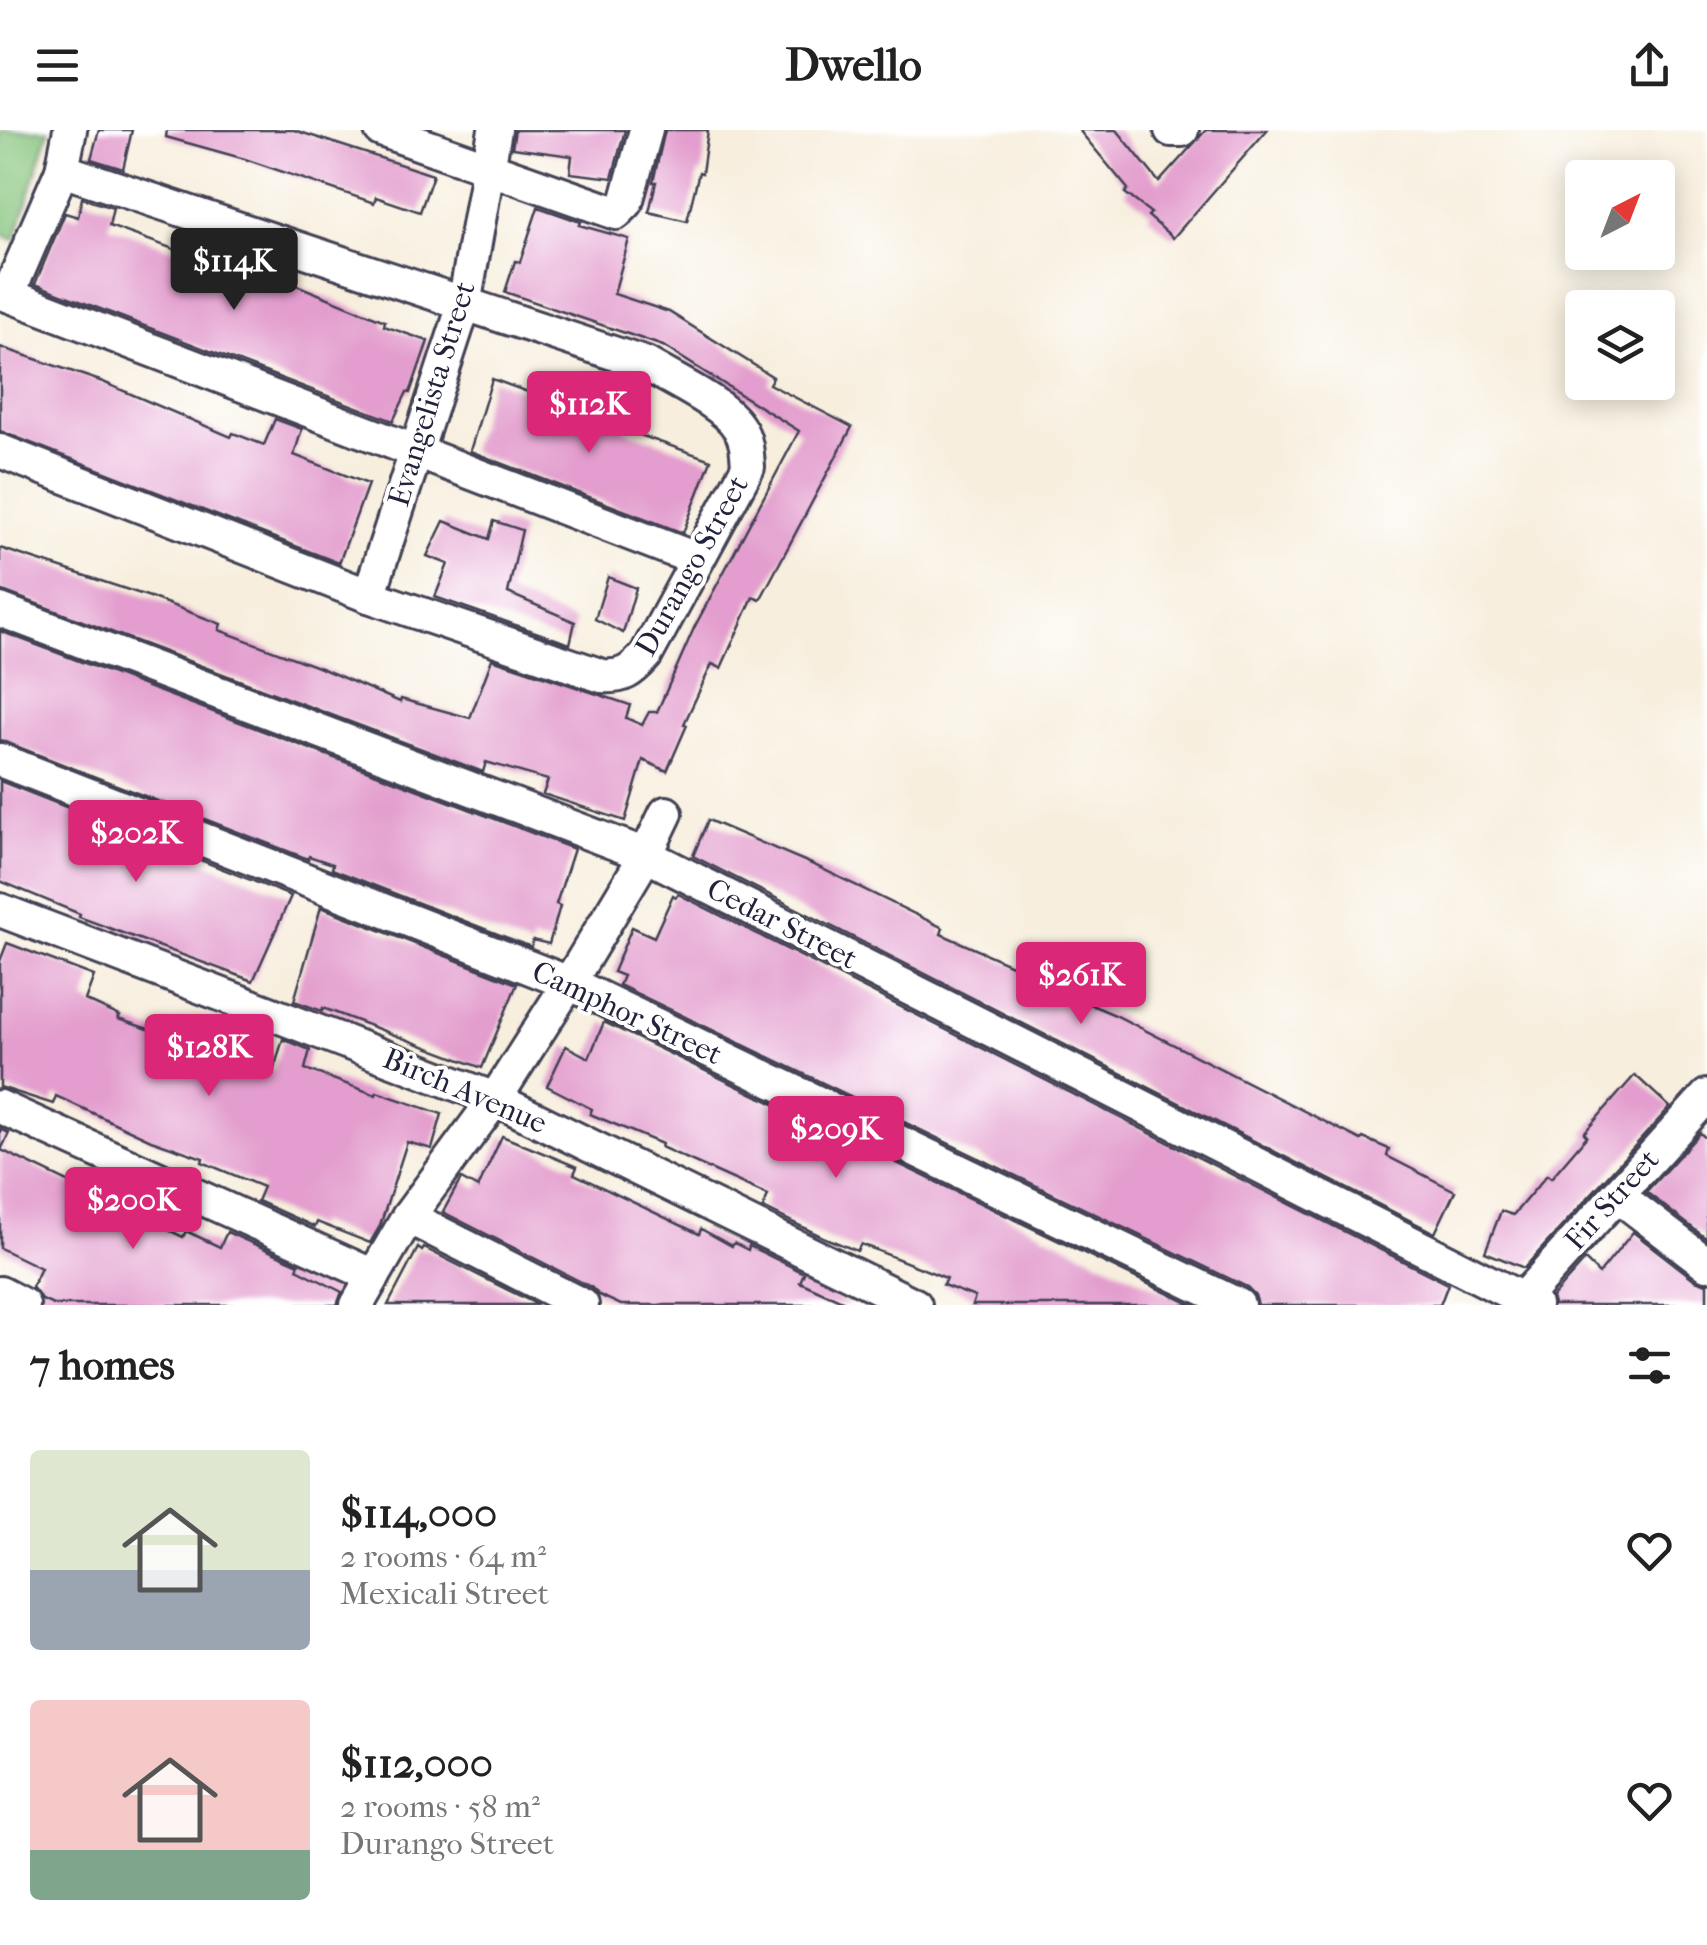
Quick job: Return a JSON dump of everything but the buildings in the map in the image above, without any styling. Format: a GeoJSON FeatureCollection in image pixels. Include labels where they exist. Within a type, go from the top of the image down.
{"type":"FeatureCollection","features":[{"type":"Feature","properties":{"kind":"street"},"geometry":{"type":"LineString","coordinates":[[70,130],[62,170],[4,293],[696,559]]}},
{"type":"Feature","properties":{"kind":"street"},"geometry":{"type":"LineString","coordinates":[[381,130],[616,213],[626,203],[646,130]]}},
{"type":"Feature","properties":{"kind":"street","name":"Evangelista Street"},"geometry":{"type":"LineString","coordinates":[[368,596],[464,306],[495,130]]}},
{"type":"Feature","properties":{"kind":"street"},"geometry":{"type":"LineString","coordinates":[[1172,130],[1182,130]]}},
{"type":"Feature","properties":{"kind":"street","name":"Durango Street"},"geometry":{"type":"LineString","coordinates":[[62,170],[646,364],[724,412],[739,426],[747,445],[748,467],[646,655],[632,670],[618,677],[602,676],[368,596]]}},
{"type":"Feature","properties":{"kind":"street"},"geometry":{"type":"LineString","coordinates":[[0,451],[368,596]]}},
{"type":"Feature","properties":{"kind":"street","name":"Cedar Street"},"geometry":{"type":"LineString","coordinates":[[0,610],[646,855],[1525,1302]]}},
{"type":"Feature","properties":{"kind":"street","name":"Camphor Street"},"geometry":{"type":"LineString","coordinates":[[0,760],[568,983],[1238,1305]]}},
{"type":"Feature","properties":{"kind":"street"},"geometry":{"type":"LineString","coordinates":[[0,1107],[365,1291],[408,1217],[495,1099],[646,855],[666,814]]}},
{"type":"Feature","properties":{"kind":"street","name":"Birch Avenue"},"geometry":{"type":"LineString","coordinates":[[0,910],[495,1099],[916,1305]]}},
{"type":"Feature","properties":{"kind":"street","name":"Fir Street"},"geometry":{"type":"LineString","coordinates":[[1525,1302],[1707,1096]]}},
{"type":"Feature","properties":{"kind":"street"},"geometry":{"type":"LineString","coordinates":[[1618,1194],[1707,1264]]}},
{"type":"Feature","properties":{"kind":"street"},"geometry":{"type":"LineString","coordinates":[[408,1217],[582,1305]]}},
{"type":"Feature","properties":{"kind":"street"},"geometry":{"type":"LineString","coordinates":[[0,1293],[23,1305]]}},
{"type":"Feature","properties":{"kind":"green space"},"geometry":{"type":"Polygon","coordinates":[[[0,130],[49,130],[15,240],[0,234],[0,130]]]}}]}
